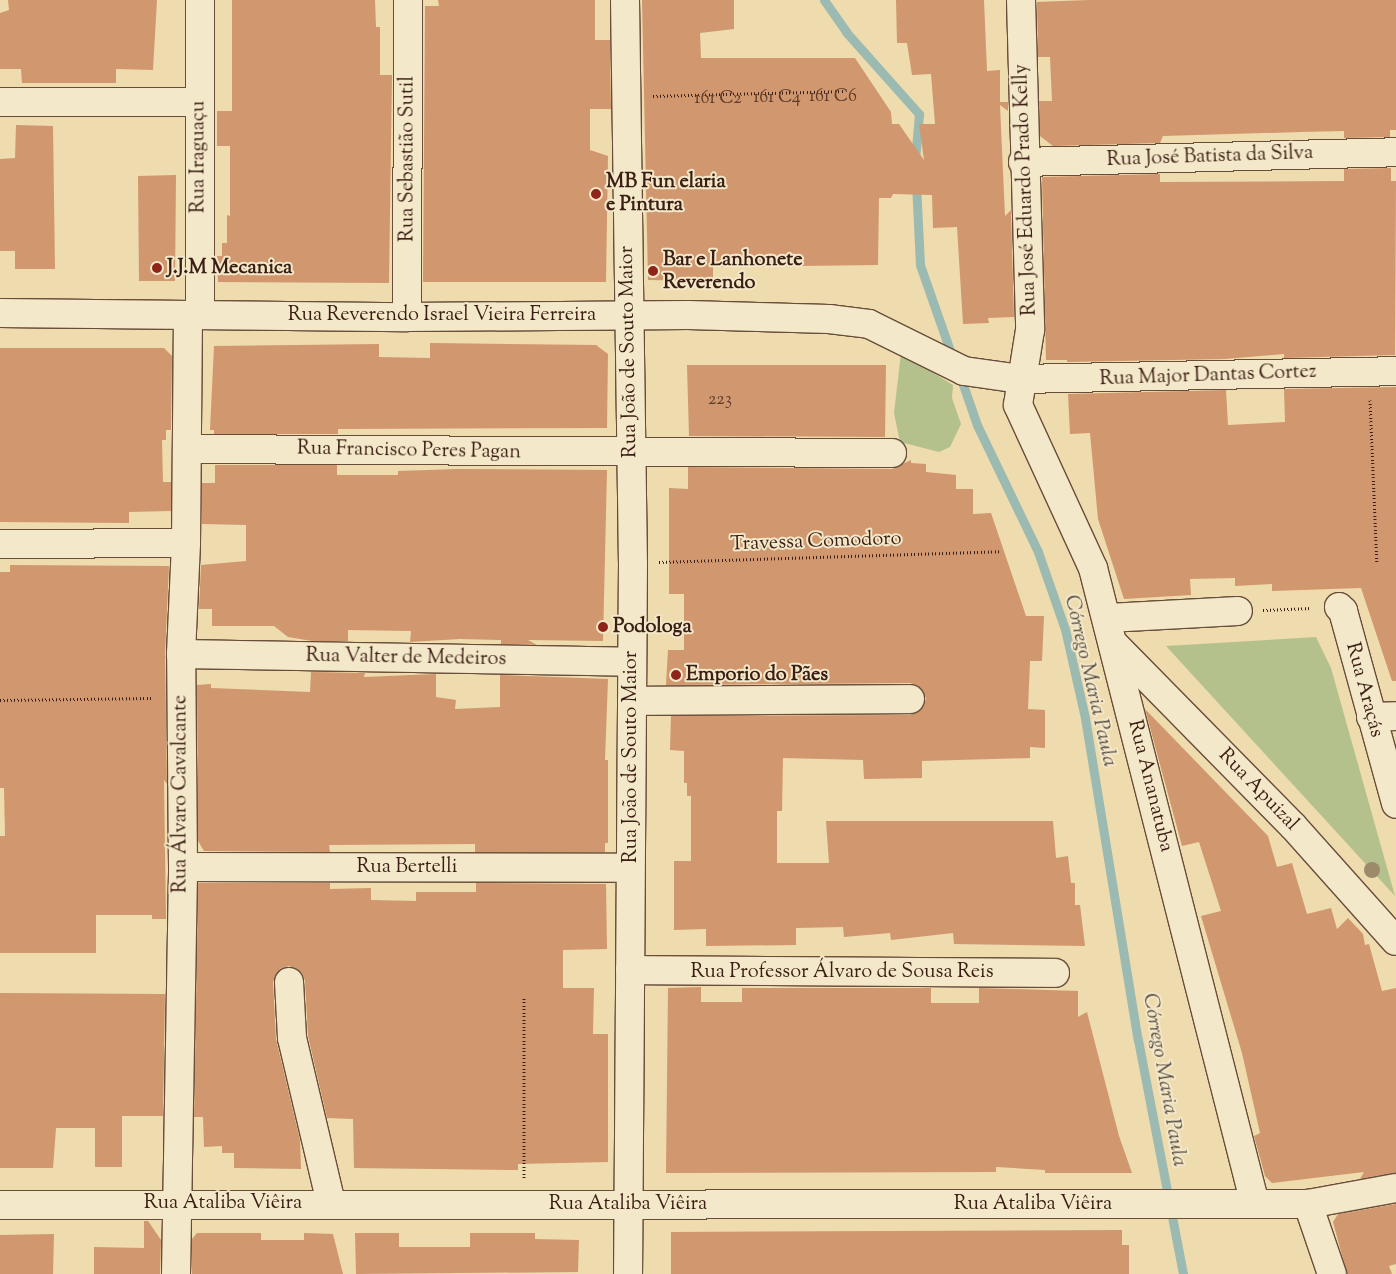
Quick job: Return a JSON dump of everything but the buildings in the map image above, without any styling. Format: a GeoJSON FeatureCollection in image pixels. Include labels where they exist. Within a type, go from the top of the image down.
{"type":"FeatureCollection","features":[{"type":"Feature","properties":{"kind":"street","name":"Rua Iraguaçu"},"geometry":{"type":"LineString","coordinates":[[194,315],[200,0]]}},
{"type":"Feature","properties":{"kind":"street","name":"Rua Sebastião Sutil"},"geometry":{"type":"LineString","coordinates":[[407,317],[408,0]]}},
{"type":"Feature","properties":{"kind":"street","name":"Rua João de Souto Maior"},"geometry":{"type":"LineString","coordinates":[[625,0],[633,563],[628,1274]]}},
{"type":"Feature","properties":{"kind":"street","name":"Rua José Eduardo Prado Kelly"},"geometry":{"type":"LineString","coordinates":[[1021,0],[1023,162],[1030,330],[1021,379]]}},
{"type":"Feature","properties":{"kind":"street"},"geometry":{"type":"LineString","coordinates":[[0,102],[199,102]]}},
{"type":"Feature","properties":{"kind":"street","name":"Rua José Batista da Silva"},"geometry":{"type":"LineString","coordinates":[[1023,162],[1396,152]]}},
{"type":"Feature","properties":{"kind":"street","name":"Rua Reverendo Israel Vieira Ferreira"},"geometry":{"type":"LineString","coordinates":[[0,313],[407,317],[628,315],[829,319],[855,321],[880,329],[964,371],[1021,379]]}},
{"type":"Feature","properties":{"kind":"street","name":"Rua Álvaro Cavalcante"},"geometry":{"type":"LineString","coordinates":[[176,1274],[183,867],[180,698],[186,543],[187,449],[194,315]]}},
{"type":"Feature","properties":{"kind":"street","name":"Rua Major Dantas Cortez"},"geometry":{"type":"LineString","coordinates":[[1021,379],[1396,371]]}},
{"type":"Feature","properties":{"kind":"street","name":"Rua Ananatuba"},"geometry":{"type":"LineString","coordinates":[[1021,379],[1018,405],[1090,560],[1111,631],[1255,1204]]}},
{"type":"Feature","properties":{"kind":"street","name":"Rua Francisco Peres Pagan"},"geometry":{"type":"LineString","coordinates":[[187,449],[892,453]]}},
{"type":"Feature","properties":{"kind":"street"},"geometry":{"type":"LineString","coordinates":[[0,544],[186,543]]}},
{"type":"Feature","properties":{"kind":"street","name":"Rua Araçás"},"geometry":{"type":"LineString","coordinates":[[1339,607],[1344,611],[1384,716],[1396,804]]}},
{"type":"Feature","properties":{"kind":"street"},"geometry":{"type":"LineString","coordinates":[[1111,631],[1238,611]]}},
{"type":"Feature","properties":{"kind":"street","name":"Rua Apuizal"},"geometry":{"type":"LineString","coordinates":[[1111,631],[1293,826],[1396,941]]}},
{"type":"Feature","properties":{"kind":"street","name":"Rua Valter de Medeiros"},"geometry":{"type":"LineString","coordinates":[[181,654],[632,662]]}},
{"type":"Feature","properties":{"kind":"street"},"geometry":{"type":"LineString","coordinates":[[632,701],[910,698]]}},
{"type":"Feature","properties":{"kind":"street","name":"Rua Bertelli"},"geometry":{"type":"LineString","coordinates":[[183,867],[630,868]]}},
{"type":"Feature","properties":{"kind":"street","name":"Rua Professor Álvaro de Sousa Reis"},"geometry":{"type":"LineString","coordinates":[[630,970],[1055,973]]}},
{"type":"Feature","properties":{"kind":"street"},"geometry":{"type":"LineString","coordinates":[[289,982],[292,1038],[331,1203]]}},
{"type":"Feature","properties":{"kind":"street","name":"Rua Ataliba Viêira"},"geometry":{"type":"LineString","coordinates":[[0,1205],[176,1203],[1308,1204],[1396,1188]]}},
{"type":"Feature","properties":{"kind":"street"},"geometry":{"type":"LineString","coordinates":[[1308,1204],[1332,1274]]}},
{"type":"Feature","properties":{"kind":"path"},"geometry":{"type":"LineString","coordinates":[[626,97],[845,91]]}},
{"type":"Feature","properties":{"kind":"path"},"geometry":{"type":"LineString","coordinates":[[1369,371],[1377,564]]}},
{"type":"Feature","properties":{"kind":"path","name":"Travessa Comodoro"},"geometry":{"type":"LineString","coordinates":[[633,563],[1001,551]]}},
{"type":"Feature","properties":{"kind":"path"},"geometry":{"type":"LineString","coordinates":[[1238,611],[1339,607]]}},
{"type":"Feature","properties":{"kind":"path"},"geometry":{"type":"LineString","coordinates":[[0,700],[180,698]]}},
{"type":"Feature","properties":{"kind":"path"},"geometry":{"type":"LineString","coordinates":[[524,998],[524,1204]]}},
{"type":"Feature","properties":{"kind":"green space"},"geometry":{"type":"Polygon","coordinates":[[[901,353],[953,385],[952,398],[961,424],[950,447],[939,452],[900,442],[894,413],[901,353]]]}},
{"type":"Feature","properties":{"kind":"green space"},"geometry":{"type":"Polygon","coordinates":[[[1316,637],[1331,668],[1395,896],[1166,646],[1316,637]]]}},
{"type":"Feature","properties":{"kind":"waterway","name":"Córrego Maria Paula"},"geometry":{"type":"LineString","coordinates":[[824,0],[846,32],[919,114],[915,160]]}},
{"type":"Feature","properties":{"kind":"waterway","name":"Córrego Maria Paula"},"geometry":{"type":"LineString","coordinates":[[916,183],[920,265],[953,359]]}},
{"type":"Feature","properties":{"kind":"waterway","name":"Córrego Maria Paula"},"geometry":{"type":"LineString","coordinates":[[959,373],[977,425],[1038,552],[1065,629],[1085,718],[1138,1040],[1183,1274]]}},
{"type":"Feature","properties":{"kind":"place","name":"MB Fun elaria e Pintura"},"geometry":{"type":"Point","coordinates":[596,194]}},
{"type":"Feature","properties":{"kind":"place","name":"J.J.M Mecanica"},"geometry":{"type":"Point","coordinates":[157,268]}},
{"type":"Feature","properties":{"kind":"place","name":"Bar e Lanhonete Reverendo"},"geometry":{"type":"Point","coordinates":[653,271]}},
{"type":"Feature","properties":{"kind":"place","name":"Podologa"},"geometry":{"type":"Point","coordinates":[603,627]}},
{"type":"Feature","properties":{"kind":"place","name":"Emporio do Pães"},"geometry":{"type":"Point","coordinates":[676,675]}}]}
